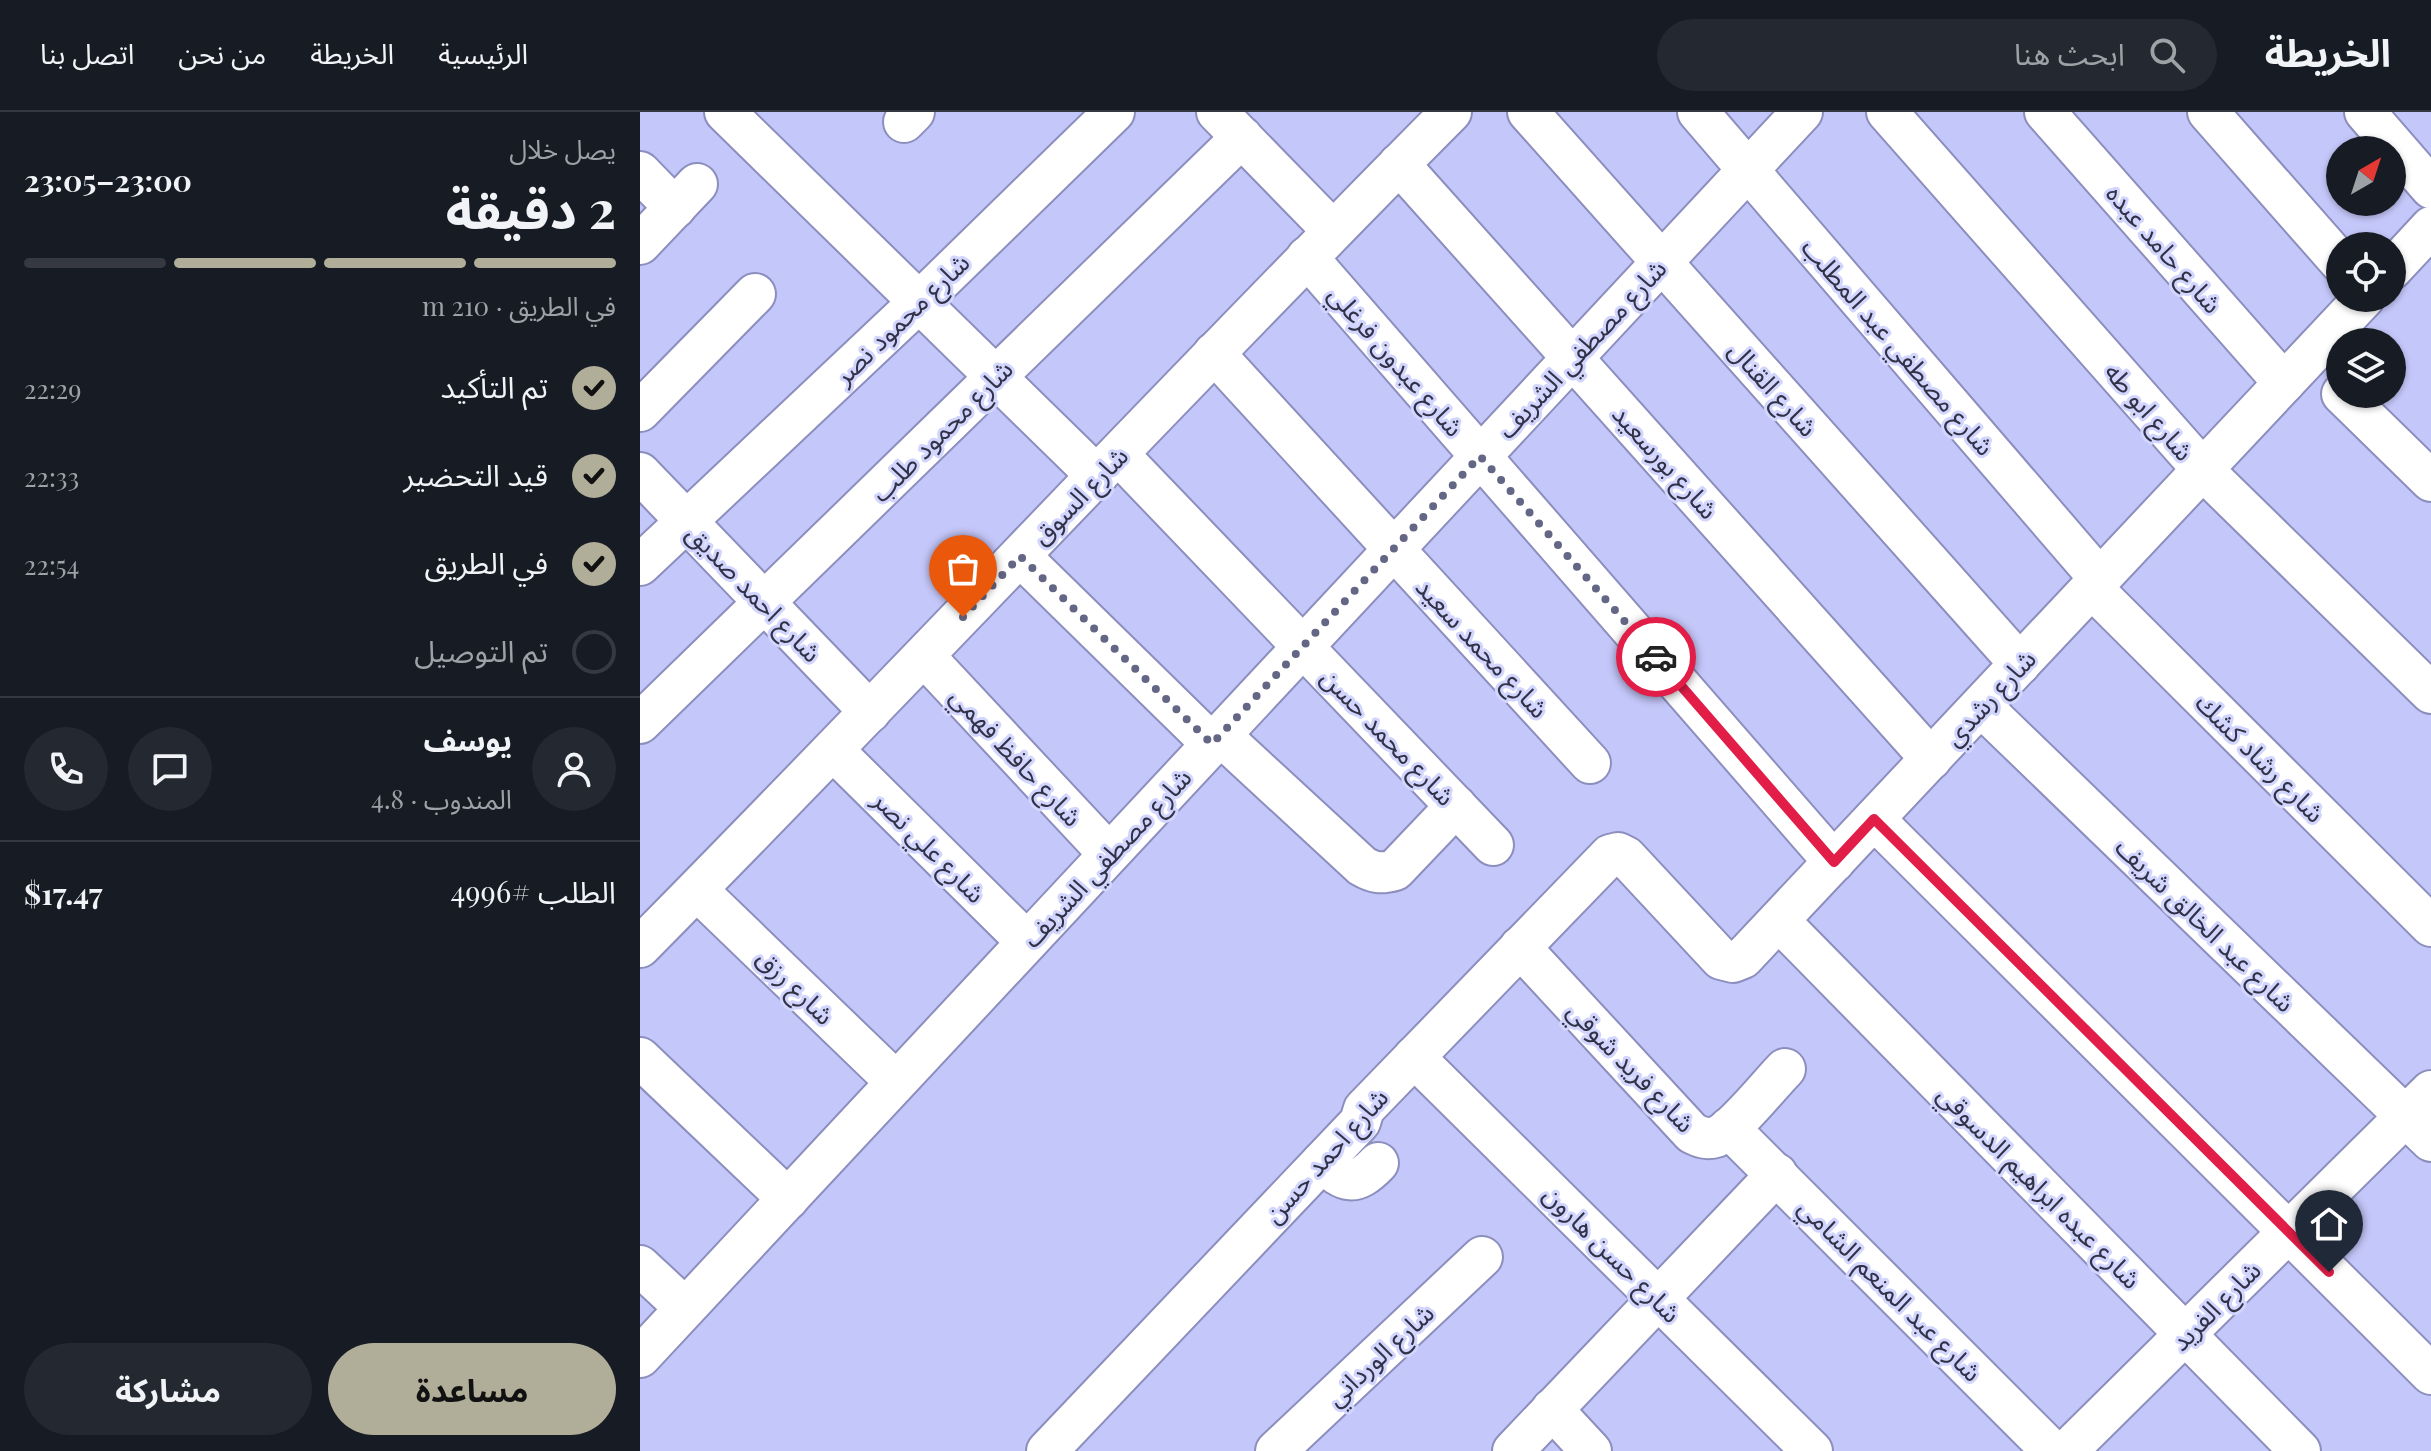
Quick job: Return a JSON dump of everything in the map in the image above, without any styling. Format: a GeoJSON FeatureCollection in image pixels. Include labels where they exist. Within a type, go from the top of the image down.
{"type":"FeatureCollection","features":[{"type":"Feature","properties":{"kind":"street","name":"شارع محمد حسن"},"geometry":{"type":"LineString","coordinates":[[725,112],[995,375],[1107,465],[1303,647],[1493,845]]}},
{"type":"Feature","properties":{"kind":"street","name":"شارع محمود نصر"},"geometry":{"type":"LineString","coordinates":[[640,565],[920,301],[1114,112]]}},
{"type":"Feature","properties":{"kind":"street","name":"شارع السوق"},"geometry":{"type":"LineString","coordinates":[[640,947],[834,751],[1214,353],[1451,112]]}},
{"type":"Feature","properties":{"kind":"street","name":"شارع القنال"},"geometry":{"type":"LineString","coordinates":[[1528,112],[2020,664]]}},
{"type":"Feature","properties":{"kind":"street","name":"شارع مصطفي عبد المطلب"},"geometry":{"type":"LineString","coordinates":[[1698,112],[2096,584]]}},
{"type":"Feature","properties":{"kind":"street","name":"شارع مصطفي الشريف"},"geometry":{"type":"LineString","coordinates":[[640,1357],[1802,112]]}},
{"type":"Feature","properties":{"kind":"street","name":"شارع ابو طه"},"geometry":{"type":"LineString","coordinates":[[1887,112],[2203,470],[2431,693]]}},
{"type":"Feature","properties":{"kind":"street","name":"شارع حامد عبده"},"geometry":{"type":"LineString","coordinates":[[2045,112],[2296,371],[2326,386]]}},
{"type":"Feature","properties":{"kind":"street"},"geometry":{"type":"LineString","coordinates":[[2208,112],[2326,246]]}},
{"type":"Feature","properties":{"kind":"street"},"geometry":{"type":"LineString","coordinates":[[2365,112],[2431,188]]}},
{"type":"Feature","properties":{"kind":"street","name":"شارع عبدون فرغلي"},"geometry":{"type":"LineString","coordinates":[[1229,125],[1480,456],[1834,862]]}},
{"type":"Feature","properties":{"kind":"street","name":"شارع محمود طلب"},"geometry":{"type":"LineString","coordinates":[[640,723],[995,375],[1229,125]]}},
{"type":"Feature","properties":{"kind":"street","name":"شارع بورسعيد"},"geometry":{"type":"LineString","coordinates":[[1399,164],[1931,759]]}},
{"type":"Feature","properties":{"kind":"street"},"geometry":{"type":"LineString","coordinates":[[640,172],[686,196],[640,244]]}},
{"type":"Feature","properties":{"kind":"street"},"geometry":{"type":"LineString","coordinates":[[2406,254],[2431,227]]}},
{"type":"Feature","properties":{"kind":"street"},"geometry":{"type":"LineString","coordinates":[[640,411],[755,294]]}},
{"type":"Feature","properties":{"kind":"street","name":"شارع رشدي"},"geometry":{"type":"LineString","coordinates":[[1603,860],[1618,853],[1626,857],[1721,959],[1727,962],[1743,958],[2351,312]]}},
{"type":"Feature","properties":{"kind":"street","name":"شارع محمد سعيد"},"geometry":{"type":"LineString","coordinates":[[1214,353],[1590,763]]}},
{"type":"Feature","properties":{"kind":"street","name":"شارع حامد عبده"},"geometry":{"type":"LineString","coordinates":[[2357,408],[2429,476]]}},
{"type":"Feature","properties":{"kind":"street","name":"شارع احمد صديق"},"geometry":{"type":"LineString","coordinates":[[640,473],[870,712]]}},
{"type":"Feature","properties":{"kind":"street"},"geometry":{"type":"LineString","coordinates":[[1020,556],[1216,739],[1372,872],[1395,870],[1456,806]]}},
{"type":"Feature","properties":{"kind":"street","name":"شارع رشاد كشك"},"geometry":{"type":"LineString","coordinates":[[2096,584],[2431,926]]}},
{"type":"Feature","properties":{"kind":"street","name":"شارع حافظ فهمي"},"geometry":{"type":"LineString","coordinates":[[925,657],[1109,854]]}},
{"type":"Feature","properties":{"kind":"street","name":"شارع عبد الخالق شريف"},"geometry":{"type":"LineString","coordinates":[[1981,706],[2422,1116]]}},
{"type":"Feature","properties":{"kind":"street","name":"شارع علي نصر"},"geometry":{"type":"LineString","coordinates":[[834,751],[1027,942]]}},
{"type":"Feature","properties":{"kind":"street"},"geometry":{"type":"LineString","coordinates":[[1874,819],[2431,1374]]}},
{"type":"Feature","properties":{"kind":"street","name":"شارع احمد حسن"},"geometry":{"type":"LineString","coordinates":[[1047,1451],[1360,1122],[1364,1109],[1603,860]]}},
{"type":"Feature","properties":{"kind":"street","name":"شارع رزق"},"geometry":{"type":"LineString","coordinates":[[697,890],[896,1082]]}},
{"type":"Feature","properties":{"kind":"street","name":"شارع عبده ابراهيم الدسوقي"},"geometry":{"type":"LineString","coordinates":[[1779,921],[2300,1451]]}},
{"type":"Feature","properties":{"kind":"street","name":"شارع فريد شوقي"},"geometry":{"type":"LineString","coordinates":[[1520,947],[1692,1133],[1708,1139],[1716,1137],[1729,1128],[1785,1069]]}},
{"type":"Feature","properties":{"kind":"street","name":"شارع حسن هارون"},"geometry":{"type":"LineString","coordinates":[[1414,1057],[1812,1451]]}},
{"type":"Feature","properties":{"kind":"street"},"geometry":{"type":"LineString","coordinates":[[640,1058],[788,1199]]}},
{"type":"Feature","properties":{"kind":"street","name":"شارع الفريد"},"geometry":{"type":"LineString","coordinates":[[2067,1451],[2289,1232],[2422,1116]]}},
{"type":"Feature","properties":{"kind":"street","name":"شارع عبد المنعم الشامي"},"geometry":{"type":"LineString","coordinates":[[1729,1128],[2052,1451]]}},
{"type":"Feature","properties":{"kind":"street"},"geometry":{"type":"LineString","coordinates":[[1322,1162],[1346,1180],[1358,1180],[1378,1163]]}},
{"type":"Feature","properties":{"kind":"street"},"geometry":{"type":"LineString","coordinates":[[1513,1451],[1777,1174]]}},
{"type":"Feature","properties":{"kind":"street","name":"شارع الورداني"},"geometry":{"type":"LineString","coordinates":[[1276,1451],[1482,1257]]}},
{"type":"Feature","properties":{"kind":"street"},"geometry":{"type":"LineString","coordinates":[[640,1266],[685,1308]]}},
{"type":"Feature","properties":{"kind":"street"},"geometry":{"type":"LineString","coordinates":[[1552,1409],[1591,1451]]}},
{"type":"Feature","properties":{"kind":"way so far"},"geometry":{"type":"LineString","coordinates":[[963,617],[1020,556],[1212,744],[1480,456],[1656,657]]}},
{"type":"Feature","properties":{"kind":"route"},"geometry":{"type":"LineString","coordinates":[[1656,657],[1834,862],[1874,819],[2329,1272]]}}]}
